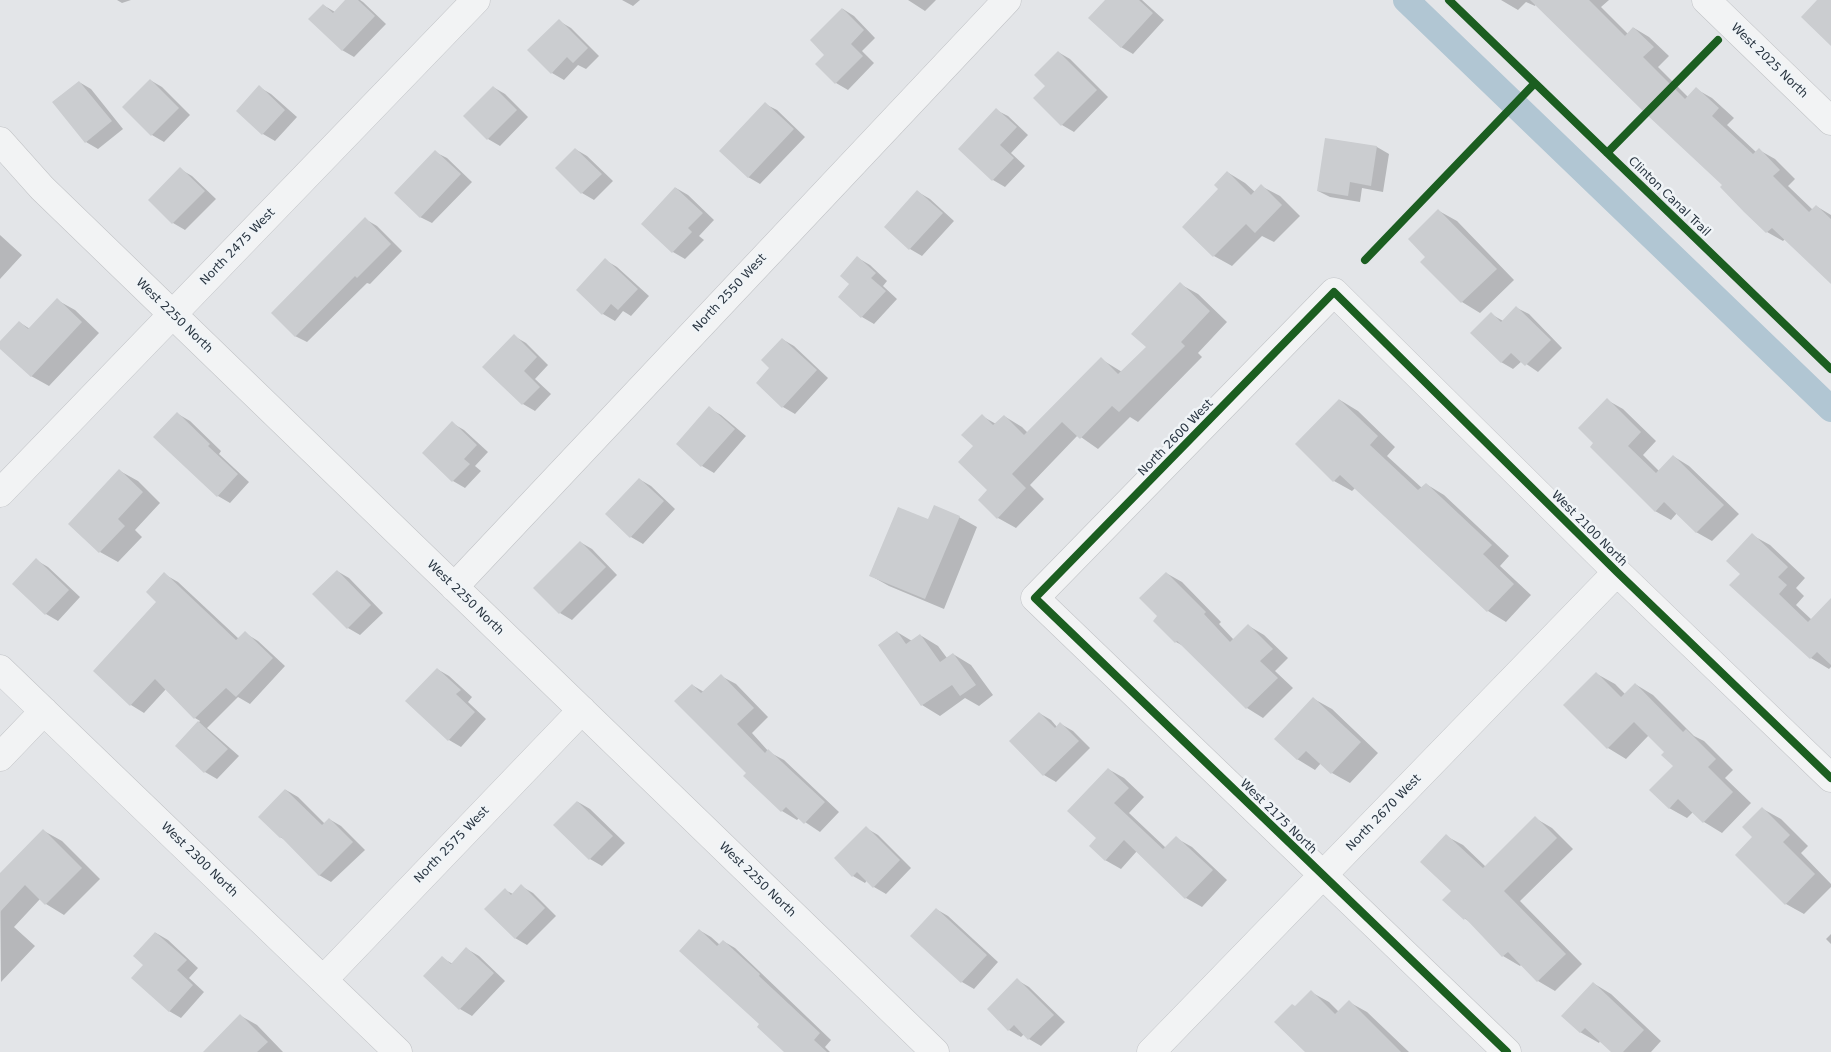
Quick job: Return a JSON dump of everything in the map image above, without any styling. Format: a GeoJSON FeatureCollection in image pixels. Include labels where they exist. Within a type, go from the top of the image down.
{"type":"FeatureCollection","features":[{"type":"Feature","properties":{"kind":"street","name":"North 2475 West"},"geometry":{"type":"LineString","coordinates":[[0,493],[476,0]]}},
{"type":"Feature","properties":{"kind":"street","name":"North 2550 West"},"geometry":{"type":"LineString","coordinates":[[454,587],[1007,0]]}},
{"type":"Feature","properties":{"kind":"street","name":"West 2025 North"},"geometry":{"type":"LineString","coordinates":[[1706,0],[1831,121]]}},
{"type":"Feature","properties":{"kind":"street","name":"West 2250 North"},"geometry":{"type":"LineString","coordinates":[[0,141],[42,188],[172,315],[934,1052]]}},
{"type":"Feature","properties":{"kind":"street","name":"West 2100 North"},"geometry":{"type":"LineString","coordinates":[[1334,292],[1616,572],[1831,778]]}},
{"type":"Feature","properties":{"kind":"street","name":"North 2600 West"},"geometry":{"type":"LineString","coordinates":[[1035,598],[1334,292]]}},
{"type":"Feature","properties":{"kind":"street","name":"North 2670 West"},"geometry":{"type":"LineString","coordinates":[[1151,1052],[1616,572]]}},
{"type":"Feature","properties":{"kind":"street","name":"West 2175 North"},"geometry":{"type":"LineString","coordinates":[[1035,598],[1507,1052]]}},
{"type":"Feature","properties":{"kind":"street","name":"West 2300 North"},"geometry":{"type":"LineString","coordinates":[[0,669],[398,1052]]}},
{"type":"Feature","properties":{"kind":"street","name":"North 2575 West"},"geometry":{"type":"LineString","coordinates":[[323,980],[582,710]]}},
{"type":"Feature","properties":{"kind":"street"},"geometry":{"type":"LineString","coordinates":[[0,757],[44,711]]}},
{"type":"Feature","properties":{"kind":"building"},"geometry":{"type":"Polygon","coordinates":[[[345,0],[358,0],[375,16],[342,51],[308,19],[323,4],[333,13],[345,0]]]}},
{"type":"Feature","properties":{"kind":"building"},"geometry":{"type":"Polygon","coordinates":[[[1105,0],[1139,0],[1153,13],[1121,48],[1088,18],[1105,0]]]}},
{"type":"Feature","properties":{"kind":"building"},"geometry":{"type":"Polygon","coordinates":[[[1530,0],[1589,0],[1625,36],[1633,27],[1654,47],[1643,57],[1685,99],[1696,87],[1719,108],[1712,116],[1753,154],[1759,148],[1780,170],[1773,176],[1809,212],[1816,205],[1831,219],[1831,284],[1772,228],[1766,233],[1720,187],[1722,185],[1646,114],[1530,0]]]}},
{"type":"Feature","properties":{"kind":"building"},"geometry":{"type":"Polygon","coordinates":[[[1817,0],[1831,0],[1831,46],[1801,17],[1817,0]]]}},
{"type":"Feature","properties":{"kind":"building"},"geometry":{"type":"Polygon","coordinates":[[[842,8],[864,30],[851,44],[863,56],[835,84],[815,64],[824,55],[810,40],[842,8]]]}},
{"type":"Feature","properties":{"kind":"building"},"geometry":{"type":"Polygon","coordinates":[[[559,19],[588,48],[573,63],[567,57],[551,74],[527,50],[559,19]]]}},
{"type":"Feature","properties":{"kind":"building"},"geometry":{"type":"Polygon","coordinates":[[[1058,51],[1097,90],[1061,126],[1033,98],[1045,86],[1034,75],[1058,51]]]}},
{"type":"Feature","properties":{"kind":"building"},"geometry":{"type":"Polygon","coordinates":[[[150,79],[179,108],[151,136],[122,107],[150,79]]]}},
{"type":"Feature","properties":{"kind":"building"},"geometry":{"type":"Polygon","coordinates":[[[79,81],[112,121],[85,143],[52,102],[79,81]]]}},
{"type":"Feature","properties":{"kind":"building"},"geometry":{"type":"Polygon","coordinates":[[[259,85],[285,110],[262,135],[236,111],[259,85]]]}},
{"type":"Feature","properties":{"kind":"building"},"geometry":{"type":"Polygon","coordinates":[[[493,86],[517,110],[487,140],[463,116],[493,86]]]}},
{"type":"Feature","properties":{"kind":"building"},"geometry":{"type":"Polygon","coordinates":[[[765,102],[794,129],[748,178],[719,151],[765,102]]]}},
{"type":"Feature","properties":{"kind":"building"},"geometry":{"type":"Polygon","coordinates":[[[996,108],[1017,127],[1000,145],[1014,158],[992,181],[958,149],[996,108]]]}},
{"type":"Feature","properties":{"kind":"building"},"geometry":{"type":"Polygon","coordinates":[[[1325,138],[1377,146],[1371,186],[1350,182],[1348,196],[1317,191],[1325,138]]]}},
{"type":"Feature","properties":{"kind":"building"},"geometry":{"type":"Polygon","coordinates":[[[575,148],[602,174],[581,194],[555,168],[575,148]]]}},
{"type":"Feature","properties":{"kind":"building"},"geometry":{"type":"Polygon","coordinates":[[[435,150],[461,174],[420,218],[394,193],[435,150]]]}},
{"type":"Feature","properties":{"kind":"building"},"geometry":{"type":"Polygon","coordinates":[[[180,167],[205,191],[172,224],[148,200],[180,167]]]}},
{"type":"Feature","properties":{"kind":"building"},"geometry":{"type":"Polygon","coordinates":[[[1227,171],[1251,195],[1261,184],[1282,205],[1255,233],[1246,224],[1213,257],[1182,227],[1218,189],[1214,185],[1227,171]]]}},
{"type":"Feature","properties":{"kind":"building"},"geometry":{"type":"Polygon","coordinates":[[[675,187],[703,213],[688,228],[692,232],[672,253],[641,224],[675,187]]]}},
{"type":"Feature","properties":{"kind":"building"},"geometry":{"type":"Polygon","coordinates":[[[917,190],[943,213],[909,250],[884,227],[917,190]]]}},
{"type":"Feature","properties":{"kind":"building"},"geometry":{"type":"Polygon","coordinates":[[[1438,209],[1497,269],[1461,303],[1420,262],[1425,257],[1408,239],[1438,209]]]}},
{"type":"Feature","properties":{"kind":"building"},"geometry":{"type":"Polygon","coordinates":[[[365,217],[391,244],[357,278],[355,276],[295,337],[271,313],[365,217]]]}},
{"type":"Feature","properties":{"kind":"building"},"geometry":{"type":"Polygon","coordinates":[[[857,256],[876,273],[871,278],[886,291],[861,318],[838,297],[849,284],[840,276],[857,256]]]}},
{"type":"Feature","properties":{"kind":"building"},"geometry":{"type":"Polygon","coordinates":[[[605,258],[638,289],[618,310],[611,304],[602,315],[576,290],[605,258]]]}},
{"type":"Feature","properties":{"kind":"building"},"geometry":{"type":"Polygon","coordinates":[[[1180,282],[1210,311],[1181,342],[1185,346],[1119,412],[1112,406],[1080,439],[1062,422],[1012,474],[1026,488],[997,519],[978,500],[987,490],[958,462],[973,446],[961,435],[982,414],[993,425],[1004,415],[1024,435],[1101,357],[1118,374],[1146,347],[1131,334],[1180,282]]]}},
{"type":"Feature","properties":{"kind":"building"},"geometry":{"type":"Polygon","coordinates":[[[57,298],[82,322],[31,377],[0,349],[0,341],[19,321],[28,329],[57,298]]]}},
{"type":"Feature","properties":{"kind":"building"},"geometry":{"type":"Polygon","coordinates":[[[1516,306],[1551,340],[1525,366],[1511,353],[1501,363],[1470,333],[1491,312],[1501,322],[1516,306]]]}},
{"type":"Feature","properties":{"kind":"building"},"geometry":{"type":"Polygon","coordinates":[[[514,334],[537,357],[524,371],[540,387],[522,405],[482,367],[514,334]]]}},
{"type":"Feature","properties":{"kind":"building"},"geometry":{"type":"Polygon","coordinates":[[[782,338],[817,370],[782,408],[756,383],[769,368],[761,360],[782,338]]]}},
{"type":"Feature","properties":{"kind":"building"},"geometry":{"type":"Polygon","coordinates":[[[1607,398],[1641,432],[1628,446],[1656,473],[1673,455],[1724,505],[1696,533],[1664,502],[1655,512],[1590,447],[1593,443],[1578,428],[1607,398]]]}},
{"type":"Feature","properties":{"kind":"building"},"geometry":{"type":"Polygon","coordinates":[[[1339,399],[1378,436],[1370,445],[1418,490],[1426,483],[1492,545],[1483,554],[1514,584],[1487,612],[1340,475],[1333,482],[1295,444],[1339,399]]]}},
{"type":"Feature","properties":{"kind":"building"},"geometry":{"type":"Polygon","coordinates":[[[709,406],[735,429],[701,467],[676,444],[709,406]]]}},
{"type":"Feature","properties":{"kind":"building"},"geometry":{"type":"Polygon","coordinates":[[[177,412],[210,444],[208,446],[238,474],[217,497],[153,437],[177,412]]]}},
{"type":"Feature","properties":{"kind":"building"},"geometry":{"type":"Polygon","coordinates":[[[452,421],[477,445],[464,459],[470,464],[452,482],[422,453],[452,421]]]}},
{"type":"Feature","properties":{"kind":"building"},"geometry":{"type":"Polygon","coordinates":[[[119,469],[143,492],[118,519],[125,526],[99,553],[68,524],[119,469]]]}},
{"type":"Feature","properties":{"kind":"building"},"geometry":{"type":"Polygon","coordinates":[[[639,478],[664,501],[630,538],[605,514],[639,478]]]}},
{"type":"Feature","properties":{"kind":"building"},"geometry":{"type":"Polygon","coordinates":[[[934,505],[960,516],[925,599],[869,576],[898,507],[928,519],[934,505]]]}},
{"type":"Feature","properties":{"kind":"building"},"geometry":{"type":"Polygon","coordinates":[[[1752,533],[1788,567],[1778,577],[1787,585],[1779,594],[1808,622],[1831,598],[1831,665],[1817,652],[1810,659],[1729,585],[1740,574],[1726,561],[1752,533]]]}},
{"type":"Feature","properties":{"kind":"building"},"geometry":{"type":"Polygon","coordinates":[[[580,541],[606,567],[559,614],[533,588],[580,541]]]}},
{"type":"Feature","properties":{"kind":"building"},"geometry":{"type":"Polygon","coordinates":[[[36,558],[69,590],[45,615],[12,584],[36,558]]]}},
{"type":"Feature","properties":{"kind":"building"},"geometry":{"type":"Polygon","coordinates":[[[337,570],[371,605],[347,629],[312,594],[337,570]]]}},
{"type":"Feature","properties":{"kind":"building"},"geometry":{"type":"Polygon","coordinates":[[[164,572],[236,640],[245,631],[273,658],[236,697],[226,688],[194,719],[155,679],[130,706],[93,671],[156,602],[146,592],[164,572]]]}},
{"type":"Feature","properties":{"kind":"building"},"geometry":{"type":"Polygon","coordinates":[[[1166,572],[1206,612],[1204,614],[1230,642],[1248,624],[1273,649],[1260,661],[1278,678],[1246,709],[1177,641],[1175,643],[1153,621],[1157,616],[1139,598],[1166,572]]]}},
{"type":"Feature","properties":{"kind":"building"},"geometry":{"type":"Polygon","coordinates":[[[897,631],[906,644],[920,634],[940,662],[953,653],[976,685],[960,696],[952,685],[921,706],[878,645],[897,631]]]}},
{"type":"Feature","properties":{"kind":"building"},"geometry":{"type":"Polygon","coordinates":[[[437,668],[461,690],[456,694],[475,712],[448,741],[405,701],[437,668]]]}},
{"type":"Feature","properties":{"kind":"building"},"geometry":{"type":"Polygon","coordinates":[[[1596,672],[1621,697],[1635,683],[1683,732],[1686,729],[1716,759],[1708,767],[1733,792],[1703,823],[1678,799],[1669,809],[1649,790],[1673,766],[1661,755],[1664,752],[1634,722],[1607,749],[1563,705],[1596,672]]]}},
{"type":"Feature","properties":{"kind":"building"},"geometry":{"type":"Polygon","coordinates":[[[721,674],[754,708],[737,724],[765,753],[768,749],[825,802],[804,824],[786,807],[781,812],[743,776],[746,773],[674,701],[692,684],[701,693],[721,674]]]}},
{"type":"Feature","properties":{"kind":"building"},"geometry":{"type":"Polygon","coordinates":[[[1313,697],[1361,742],[1331,774],[1306,751],[1297,760],[1274,739],[1313,697]]]}},
{"type":"Feature","properties":{"kind":"building"},"geometry":{"type":"Polygon","coordinates":[[[1039,712],[1055,728],[1060,722],[1079,741],[1043,776],[1009,741],[1039,712]]]}},
{"type":"Feature","properties":{"kind":"building"},"geometry":{"type":"Polygon","coordinates":[[[198,721],[228,749],[204,773],[175,746],[198,721]]]}},
{"type":"Feature","properties":{"kind":"building"},"geometry":{"type":"Polygon","coordinates":[[[1108,768],[1129,788],[1114,803],[1163,849],[1176,836],[1213,870],[1185,899],[1124,840],[1105,861],[1089,846],[1096,838],[1067,811],[1108,768]]]}},
{"type":"Feature","properties":{"kind":"building"},"geometry":{"type":"Polygon","coordinates":[[[285,789],[322,825],[329,818],[353,842],[319,876],[281,837],[258,817],[285,789]]]}},
{"type":"Feature","properties":{"kind":"building"},"geometry":{"type":"Polygon","coordinates":[[[577,801],[613,836],[589,860],[553,825],[577,801]]]}},
{"type":"Feature","properties":{"kind":"building"},"geometry":{"type":"Polygon","coordinates":[[[1762,807],[1790,835],[1783,842],[1815,874],[1785,905],[1735,855],[1752,837],[1742,827],[1762,807]]]}},
{"type":"Feature","properties":{"kind":"building"},"geometry":{"type":"Polygon","coordinates":[[[1535,816],[1557,838],[1504,891],[1566,954],[1537,982],[1508,952],[1502,957],[1465,918],[1464,920],[1442,900],[1451,891],[1420,862],[1446,834],[1483,868],[1535,816]]]}},
{"type":"Feature","properties":{"kind":"building"},"geometry":{"type":"Polygon","coordinates":[[[866,826],[900,860],[873,888],[857,872],[852,877],[834,858],[866,826]]]}},
{"type":"Feature","properties":{"kind":"building"},"geometry":{"type":"Polygon","coordinates":[[[43,829],[82,868],[45,905],[25,885],[0,912],[0,873],[43,829]]]}},
{"type":"Feature","properties":{"kind":"building"},"geometry":{"type":"Polygon","coordinates":[[[521,884],[545,908],[515,939],[484,909],[505,888],[511,895],[521,884]]]}},
{"type":"Feature","properties":{"kind":"building"},"geometry":{"type":"Polygon","coordinates":[[[936,908],[987,955],[961,983],[910,936],[936,908]]]}},
{"type":"Feature","properties":{"kind":"building"},"geometry":{"type":"Polygon","coordinates":[[[699,929],[717,946],[723,940],[760,974],[759,976],[820,1033],[814,1040],[827,1052],[784,1052],[757,1027],[759,1024],[679,951],[699,929]]]}},
{"type":"Feature","properties":{"kind":"building"},"geometry":{"type":"Polygon","coordinates":[[[155,932],[187,960],[177,970],[193,985],[169,1012],[131,978],[143,965],[133,956],[155,932]]]}},
{"type":"Feature","properties":{"kind":"building"},"geometry":{"type":"Polygon","coordinates":[[[466,947],[494,973],[459,1010],[423,976],[442,956],[451,964],[466,947]]]}},
{"type":"Feature","properties":{"kind":"building"},"geometry":{"type":"Polygon","coordinates":[[[1017,978],[1054,1015],[1028,1040],[1014,1025],[1008,1031],[987,1009],[1017,978]]]}},
{"type":"Feature","properties":{"kind":"building"},"geometry":{"type":"Polygon","coordinates":[[[1593,982],[1644,1030],[1623,1052],[1611,1052],[1585,1028],[1580,1033],[1561,1016],[1593,982]]]}},
{"type":"Feature","properties":{"kind":"building"},"geometry":{"type":"Polygon","coordinates":[[[1311,990],[1335,1014],[1349,1000],[1401,1052],[1305,1052],[1274,1022],[1292,1004],[1295,1006],[1311,990]]]}},
{"type":"Feature","properties":{"kind":"building"},"geometry":{"type":"Polygon","coordinates":[[[240,1014],[268,1042],[257,1052],[203,1052],[240,1014]]]}},
{"type":"Feature","properties":{"kind":"waterway"},"geometry":{"type":"LineString","coordinates":[[1406,0],[1831,409]]}},
{"type":"Feature","properties":{"kind":"cycle path","name":"Clinton Canal Trail"},"geometry":{"type":"LineString","coordinates":[[1449,0],[1831,369]]}},
{"type":"Feature","properties":{"kind":"cycle path"},"geometry":{"type":"LineString","coordinates":[[1607,153],[1718,40]]}},
{"type":"Feature","properties":{"kind":"cycle path"},"geometry":{"type":"LineString","coordinates":[[1365,260],[1534,84]]}},
{"type":"Feature","properties":{"kind":"cycle path"},"geometry":{"type":"LineString","coordinates":[[1507,1052],[1035,598],[1334,292],[1617,572],[1831,778]]}}]}
